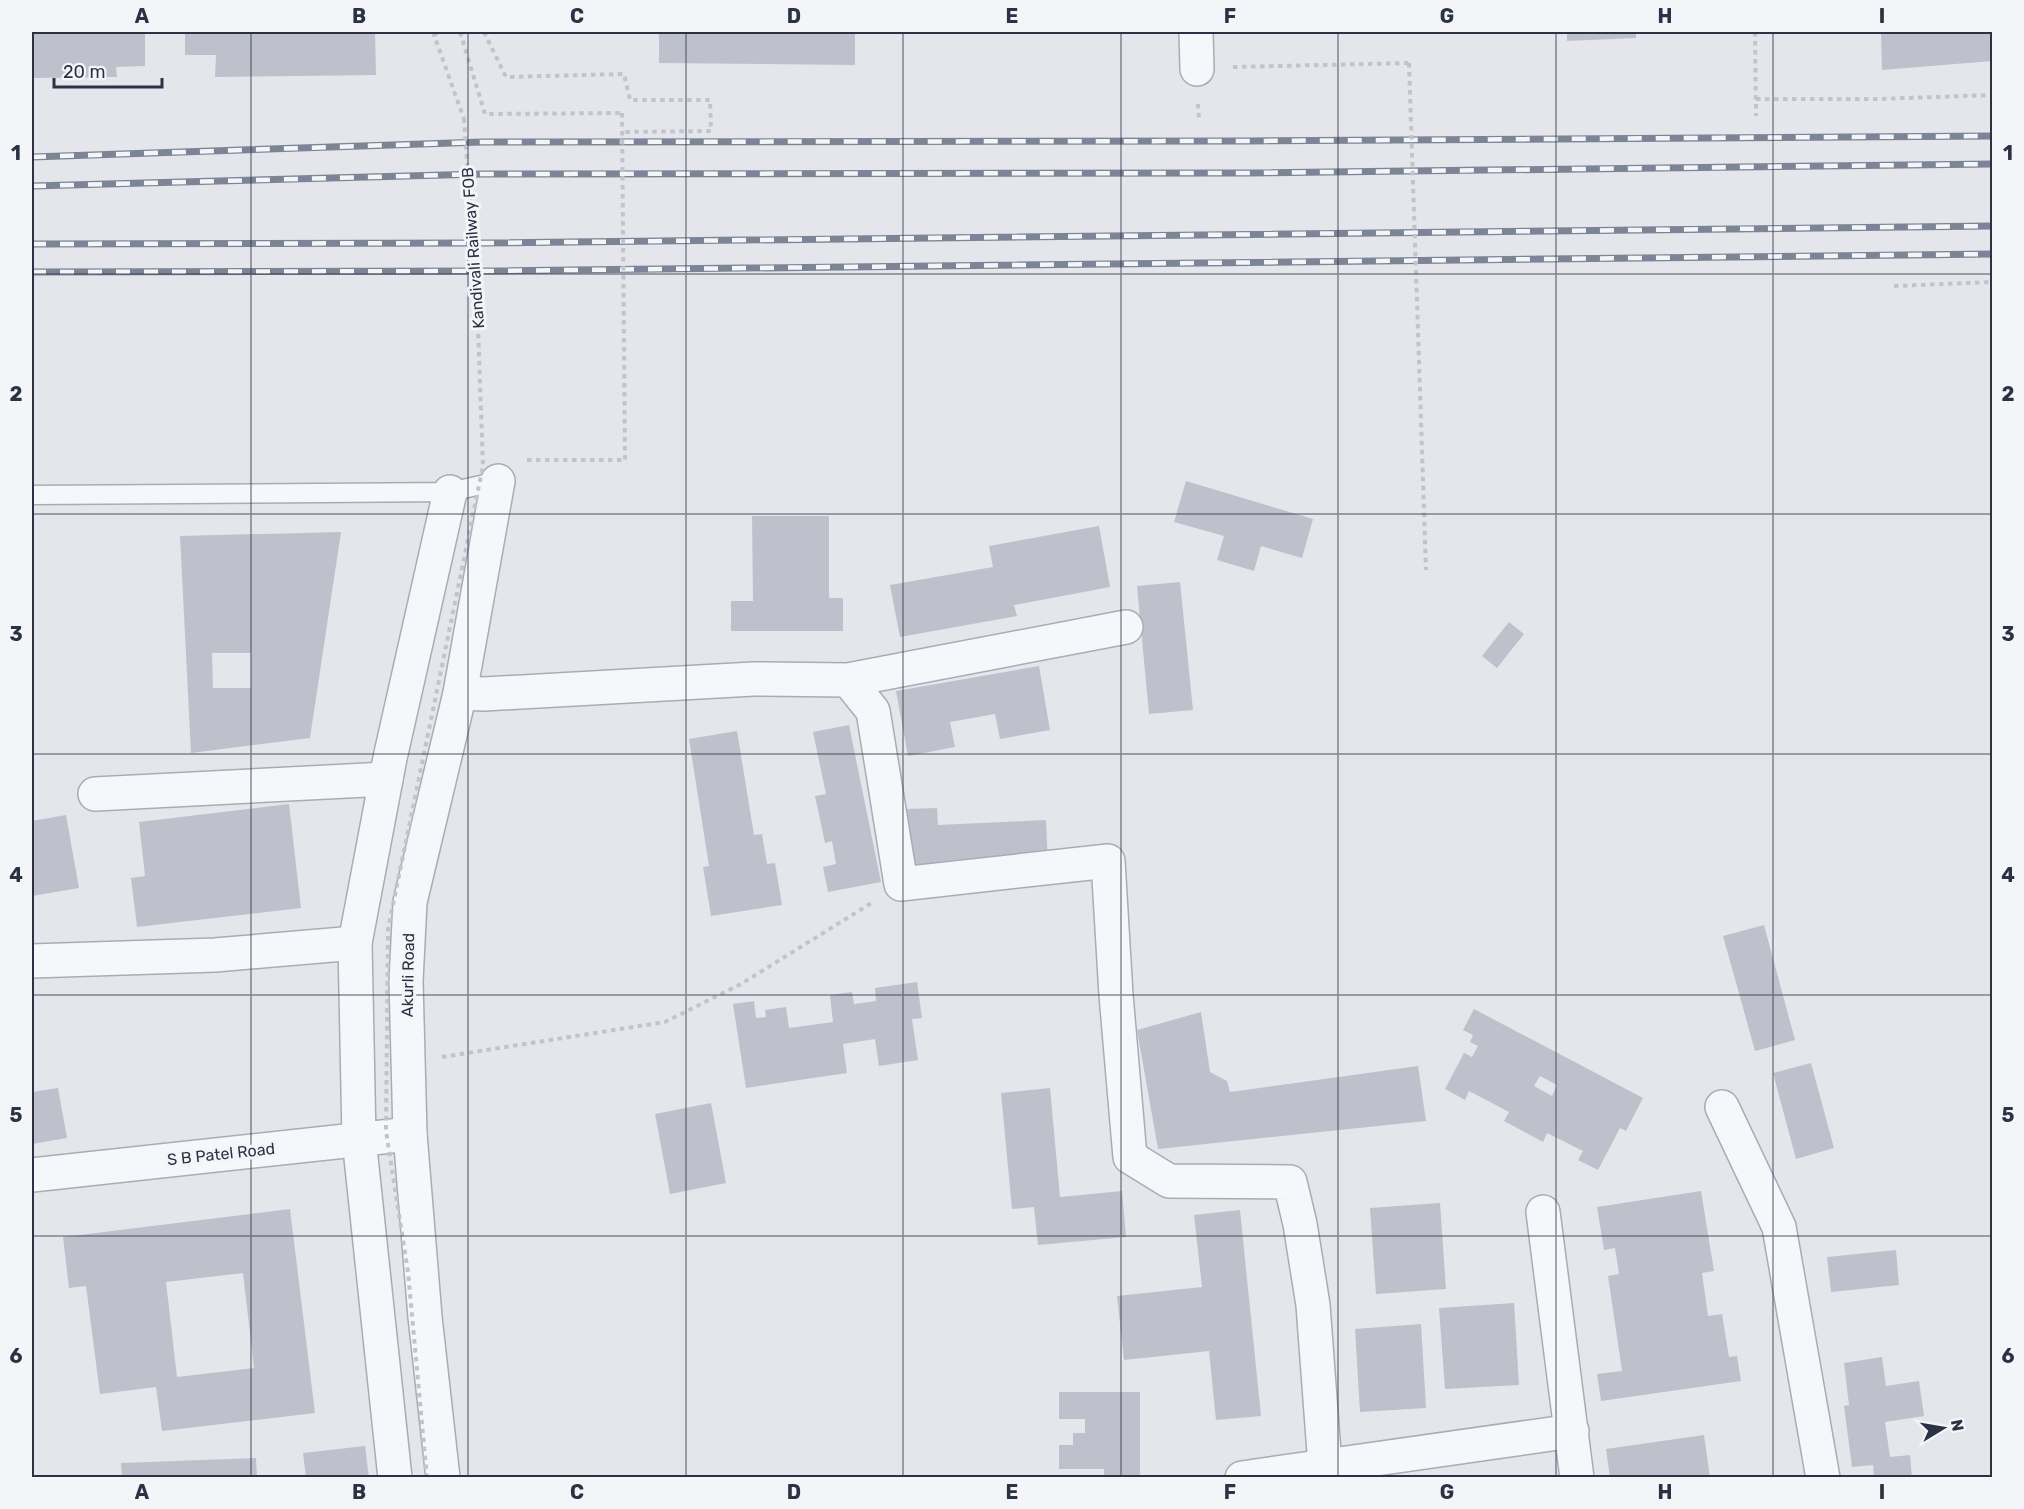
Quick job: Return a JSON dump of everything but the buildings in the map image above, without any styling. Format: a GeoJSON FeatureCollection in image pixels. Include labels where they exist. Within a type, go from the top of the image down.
{"type":"FeatureCollection","features":[{"type":"Feature","properties":{"kind":"street"},"geometry":{"type":"LineString","coordinates":[[1196,32],[1197,69]]}},
{"type":"Feature","properties":{"kind":"street","name":"Akurli Road"},"geometry":{"type":"LineString","coordinates":[[442,1478],[425,1317],[410,1134],[406,981],[410,902],[460,693],[490,473]]}},
{"type":"Feature","properties":{"kind":"street"},"geometry":{"type":"LineString","coordinates":[[395,1478],[359,1139],[355,943],[386,779],[450,492]]}},
{"type":"Feature","properties":{"kind":"street"},"geometry":{"type":"LineString","coordinates":[[460,693],[753,679],[848,680],[1126,627]]}},
{"type":"Feature","properties":{"kind":"street"},"geometry":{"type":"LineString","coordinates":[[848,680],[873,711],[901,884],[1108,861],[1116,995],[1130,1157],[1169,1181],[1290,1182],[1300,1224],[1313,1305],[1325,1466]]}},
{"type":"Feature","properties":{"kind":"street"},"geometry":{"type":"LineString","coordinates":[[95,794],[386,779]]}},
{"type":"Feature","properties":{"kind":"street"},"geometry":{"type":"LineString","coordinates":[[32,961],[214,955],[355,943]]}},
{"type":"Feature","properties":{"kind":"street"},"geometry":{"type":"LineString","coordinates":[[1722,1107],[1779,1227],[1823,1478]]}},
{"type":"Feature","properties":{"kind":"street","name":"S B Patel Road"},"geometry":{"type":"LineString","coordinates":[[32,1175],[410,1134]]}},
{"type":"Feature","properties":{"kind":"street"},"geometry":{"type":"LineString","coordinates":[[1543,1212],[1578,1478]]}},
{"type":"Feature","properties":{"kind":"street"},"geometry":{"type":"LineString","coordinates":[[1242,1478],[1572,1431]]}},
{"type":"Feature","properties":{"kind":"lane"},"geometry":{"type":"LineString","coordinates":[[32,495],[450,492],[490,473]]}},
{"type":"Feature","properties":{"kind":"path"},"geometry":{"type":"LineString","coordinates":[[433,33],[442,32]]}},
{"type":"Feature","properties":{"kind":"path"},"geometry":{"type":"LineString","coordinates":[[460,32],[485,114],[622,113],[625,460],[525,460]]}},
{"type":"Feature","properties":{"kind":"path"},"geometry":{"type":"LineString","coordinates":[[483,32],[506,78],[624,74],[630,100],[710,100],[711,131],[622,132]]}},
{"type":"Feature","properties":{"kind":"path"},"geometry":{"type":"LineString","coordinates":[[1755,32],[1756,116]]}},
{"type":"Feature","properties":{"kind":"path","name":"Kandivali Railway FOB"},"geometry":{"type":"LineString","coordinates":[[427,1478],[408,1272],[386,1131],[388,928],[490,473],[464,119],[433,33]]}},
{"type":"Feature","properties":{"kind":"path"},"geometry":{"type":"LineString","coordinates":[[1262,66],[1409,63],[1426,570]]}},
{"type":"Feature","properties":{"kind":"path"},"geometry":{"type":"LineString","coordinates":[[1755,99],[1879,99],[1992,95]]}},
{"type":"Feature","properties":{"kind":"path"},"geometry":{"type":"LineString","coordinates":[[1894,286],[1992,282]]}},
{"type":"Feature","properties":{"kind":"path"},"geometry":{"type":"LineString","coordinates":[[408,1063],[665,1022],[741,984],[901,884]]}},
{"type":"Feature","properties":{"kind":"railway"},"geometry":{"type":"LineString","coordinates":[[32,157],[483,142],[1249,141],[1992,136]]}},
{"type":"Feature","properties":{"kind":"railway"},"geometry":{"type":"LineString","coordinates":[[32,186],[482,174],[1246,173],[1992,164]]}},
{"type":"Feature","properties":{"kind":"railway"},"geometry":{"type":"LineString","coordinates":[[32,244],[486,243],[1992,226]]}},
{"type":"Feature","properties":{"kind":"railway"},"geometry":{"type":"LineString","coordinates":[[32,272],[486,271],[1992,254]]}}]}
